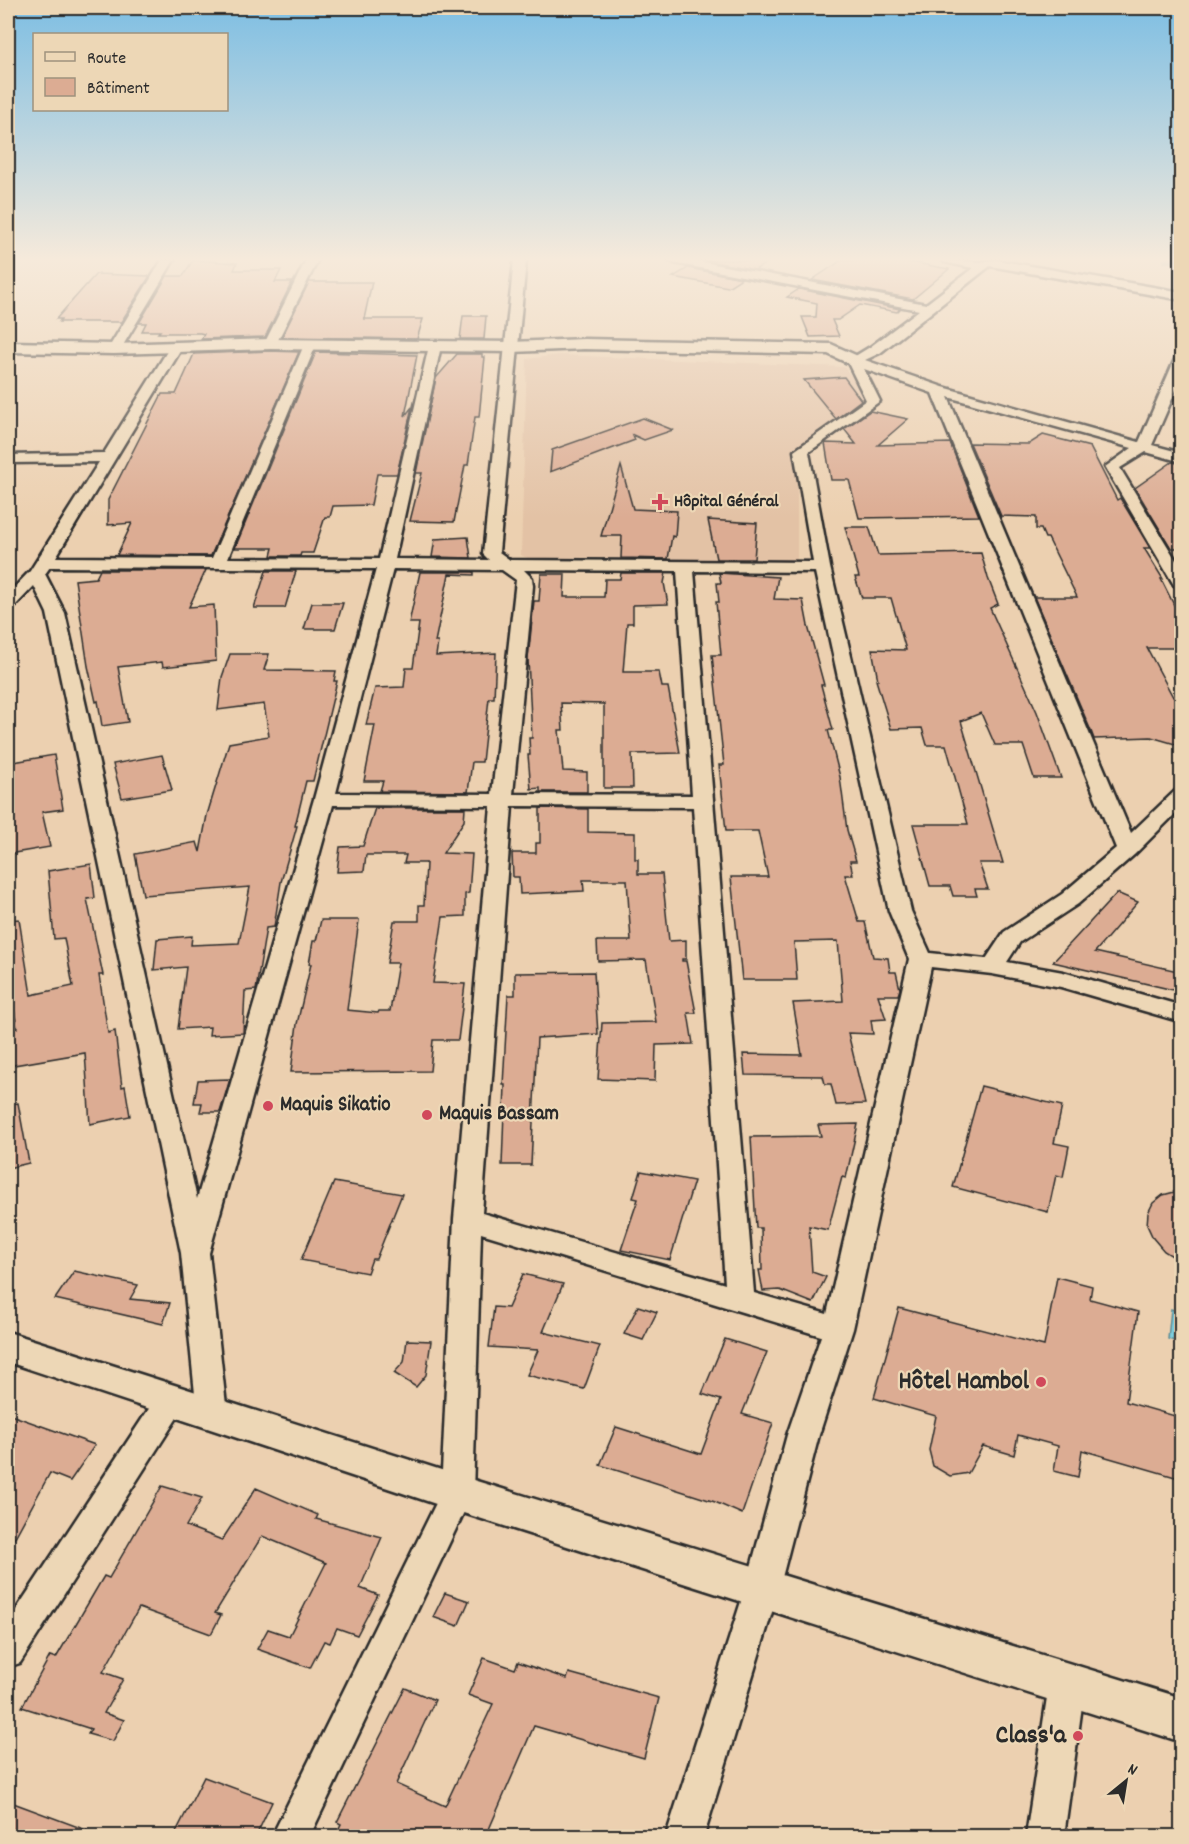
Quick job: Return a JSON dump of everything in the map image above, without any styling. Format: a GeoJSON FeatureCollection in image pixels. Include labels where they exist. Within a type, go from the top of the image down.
{"type":"FeatureCollection","features":[{"type":"Feature","properties":{"kind":"street"},"geometry":{"type":"LineString","coordinates":[[8,347],[114,349],[222,346]]}},
{"type":"Feature","properties":{"kind":"street"},"geometry":{"type":"LineString","coordinates":[[218,563],[310,346]]}},
{"type":"Feature","properties":{"kind":"street"},"geometry":{"type":"LineString","coordinates":[[195,1253],[324,799],[386,564],[435,346]]}},
{"type":"Feature","properties":{"kind":"street"},"geometry":{"type":"LineString","coordinates":[[439,346],[546,346]]}},
{"type":"Feature","properties":{"kind":"street"},"geometry":{"type":"LineString","coordinates":[[649,346],[831,349],[854,361],[938,390],[1182,458]]}},
{"type":"Feature","properties":{"kind":"street"},"geometry":{"type":"LineString","coordinates":[[854,361],[880,346]]}},
{"type":"Feature","properties":{"kind":"street"},"geometry":{"type":"LineString","coordinates":[[291,1836],[458,1493],[468,1220],[502,800],[525,586],[524,578],[491,554],[512,347]]}},
{"type":"Feature","properties":{"kind":"street"},"geometry":{"type":"LineString","coordinates":[[8,603],[41,568],[177,348]]}},
{"type":"Feature","properties":{"kind":"street"},"geometry":{"type":"LineString","coordinates":[[1182,359],[1144,447],[1112,467],[1182,585]]}},
{"type":"Feature","properties":{"kind":"street"},"geometry":{"type":"LineString","coordinates":[[685,1836],[762,1589],[803,1435],[838,1329],[921,959],[900,910],[822,567],[801,451],[873,401],[854,361]]}},
{"type":"Feature","properties":{"kind":"street"},"geometry":{"type":"LineString","coordinates":[[938,390],[1127,849]]}},
{"type":"Feature","properties":{"kind":"street"},"geometry":{"type":"LineString","coordinates":[[8,459],[109,457]]}},
{"type":"Feature","properties":{"kind":"street"},"geometry":{"type":"LineString","coordinates":[[41,568],[218,563],[822,567]]}},
{"type":"Feature","properties":{"kind":"street"},"geometry":{"type":"LineString","coordinates":[[685,566],[740,1300]]}},
{"type":"Feature","properties":{"kind":"street"},"geometry":{"type":"LineString","coordinates":[[41,568],[56,613],[195,1253],[212,1414]]}},
{"type":"Feature","properties":{"kind":"street"},"geometry":{"type":"LineString","coordinates":[[992,967],[1012,937],[1070,899],[1127,849],[1182,795]]}},
{"type":"Feature","properties":{"kind":"street"},"geometry":{"type":"LineString","coordinates":[[324,799],[703,801]]}},
{"type":"Feature","properties":{"kind":"street"},"geometry":{"type":"LineString","coordinates":[[921,959],[992,967],[1063,980],[1182,1014]]}},
{"type":"Feature","properties":{"kind":"street"},"geometry":{"type":"LineString","coordinates":[[468,1220],[838,1329]]}},
{"type":"Feature","properties":{"kind":"street"},"geometry":{"type":"LineString","coordinates":[[8,1347],[458,1493],[1182,1720]]}},
{"type":"Feature","properties":{"kind":"street"},"geometry":{"type":"LineString","coordinates":[[8,1651],[171,1401]]}},
{"type":"Feature","properties":{"kind":"street"},"geometry":{"type":"LineString","coordinates":[[1045,1836],[1066,1684]]}},
{"type":"Feature","properties":{"kind":"shaded area","name":"Hôpital Général"},"geometry":{"type":"Polygon","coordinates":[[[560,355],[844,367],[872,402],[797,449],[797,560],[532,560],[521,555],[527,359],[560,355]]]}},
{"type":"Feature","properties":{"kind":"water"},"geometry":{"type":"Polygon","coordinates":[[[1171,1309],[1181,1312],[1181,1343],[1168,1339],[1171,1309]]]}},
{"type":"Feature","properties":{"kind":"building"},"geometry":{"type":"Polygon","coordinates":[[[299,352],[211,556],[117,555],[132,523],[108,525],[108,500],[162,394],[176,394],[194,354],[299,352]]]}},
{"type":"Feature","properties":{"kind":"building"},"geometry":{"type":"Polygon","coordinates":[[[316,352],[417,355],[405,416],[412,407],[397,474],[377,474],[371,505],[333,506],[330,517],[325,517],[313,553],[301,553],[300,556],[271,556],[273,548],[235,548],[316,352]]]}},
{"type":"Feature","properties":{"kind":"building"},"geometry":{"type":"Polygon","coordinates":[[[457,354],[482,354],[482,357],[485,357],[479,417],[475,417],[468,465],[465,465],[454,522],[410,521],[422,473],[416,473],[436,378],[457,354]]]}},
{"type":"Feature","properties":{"kind":"building"},"geometry":{"type":"Polygon","coordinates":[[[844,377],[861,400],[836,419],[804,380],[844,377]]]}},
{"type":"Feature","properties":{"kind":"building"},"geometry":{"type":"Polygon","coordinates":[[[870,411],[908,419],[878,445],[950,443],[979,516],[859,518],[849,480],[831,480],[825,443],[856,444],[844,429],[870,411]]]}},
{"type":"Feature","properties":{"kind":"building"},"geometry":{"type":"Polygon","coordinates":[[[643,418],[673,430],[644,440],[633,435],[635,440],[550,472],[552,450],[643,418]]]}},
{"type":"Feature","properties":{"kind":"building"},"geometry":{"type":"Polygon","coordinates":[[[1043,435],[1090,447],[1117,500],[1120,498],[1150,548],[1144,548],[1163,579],[1161,579],[1182,621],[1182,648],[1147,648],[1173,697],[1182,697],[1182,746],[1151,737],[1094,739],[1034,597],[1077,597],[1048,538],[1045,538],[1041,529],[1036,529],[1036,517],[1001,516],[970,443],[1029,444],[1043,435]]]}},
{"type":"Feature","properties":{"kind":"building"},"geometry":{"type":"Polygon","coordinates":[[[1172,462],[1182,464],[1182,548],[1171,548],[1135,488],[1172,462]]]}},
{"type":"Feature","properties":{"kind":"building"},"geometry":{"type":"Polygon","coordinates":[[[621,466],[633,509],[677,511],[675,537],[672,536],[668,559],[621,558],[622,536],[601,536],[621,466]]]}},
{"type":"Feature","properties":{"kind":"building"},"geometry":{"type":"Polygon","coordinates":[[[708,520],[757,523],[754,559],[716,559],[708,520]]]}},
{"type":"Feature","properties":{"kind":"building"},"geometry":{"type":"Polygon","coordinates":[[[845,527],[869,527],[878,555],[981,553],[998,604],[990,608],[1037,712],[1061,778],[1034,778],[1023,745],[995,745],[981,713],[961,721],[1003,863],[979,863],[988,889],[975,889],[977,896],[953,896],[950,886],[930,886],[913,824],[968,824],[946,745],[927,745],[922,728],[891,729],[876,680],[878,680],[872,649],[906,650],[891,598],[862,598],[855,577],[859,577],[845,527]]]}},
{"type":"Feature","properties":{"kind":"building"},"geometry":{"type":"Polygon","coordinates":[[[468,537],[471,558],[432,557],[435,539],[468,537]]]}},
{"type":"Feature","properties":{"kind":"building"},"geometry":{"type":"Polygon","coordinates":[[[100,570],[206,570],[189,607],[214,605],[216,661],[163,667],[162,662],[118,667],[128,722],[102,726],[88,666],[75,580],[96,578],[100,570]]]}},
{"type":"Feature","properties":{"kind":"building"},"geometry":{"type":"Polygon","coordinates":[[[266,571],[296,571],[285,608],[254,608],[266,571]]]}},
{"type":"Feature","properties":{"kind":"building"},"geometry":{"type":"Polygon","coordinates":[[[420,572],[474,572],[474,575],[449,574],[435,642],[438,642],[436,656],[496,653],[494,698],[489,698],[482,762],[472,762],[468,792],[380,791],[383,781],[364,781],[375,725],[366,725],[375,688],[404,687],[406,668],[413,668],[419,623],[409,623],[420,572]]]}},
{"type":"Feature","properties":{"kind":"building"},"geometry":{"type":"Polygon","coordinates":[[[621,573],[666,573],[664,583],[668,604],[633,605],[633,623],[627,623],[623,672],[659,672],[662,687],[668,687],[680,753],[632,754],[633,788],[604,788],[604,704],[561,703],[563,730],[559,730],[563,771],[587,772],[587,792],[540,792],[540,788],[531,789],[528,755],[530,755],[529,738],[532,738],[528,659],[534,601],[539,601],[541,574],[565,574],[564,597],[604,597],[605,579],[620,579],[621,573]]]}},
{"type":"Feature","properties":{"kind":"building"},"geometry":{"type":"Polygon","coordinates":[[[719,573],[778,577],[774,599],[803,600],[824,685],[821,685],[833,730],[828,730],[840,777],[847,830],[856,861],[850,861],[853,875],[845,875],[859,922],[865,922],[873,957],[888,958],[890,972],[896,972],[900,989],[898,995],[878,995],[886,1019],[871,1020],[873,1034],[848,1033],[865,1104],[836,1105],[831,1084],[825,1084],[823,1076],[745,1075],[743,1054],[802,1055],[793,1003],[843,1001],[838,941],[794,942],[797,980],[742,980],[731,877],[768,877],[758,831],[726,831],[719,765],[724,765],[712,655],[721,655],[716,602],[719,602],[717,583],[721,583],[719,573]]]}},
{"type":"Feature","properties":{"kind":"building"},"geometry":{"type":"Polygon","coordinates":[[[312,603],[343,603],[335,629],[304,629],[312,603]]]}},
{"type":"Feature","properties":{"kind":"building"},"geometry":{"type":"Polygon","coordinates":[[[230,654],[269,654],[264,670],[336,671],[334,681],[337,681],[313,781],[306,781],[295,826],[297,826],[281,882],[274,927],[266,928],[256,990],[245,991],[243,1033],[209,1035],[210,1027],[178,1029],[186,967],[154,970],[157,939],[192,936],[191,945],[239,943],[250,887],[143,895],[135,854],[197,842],[200,852],[207,815],[229,743],[269,736],[264,704],[218,710],[222,677],[230,654]]]}},
{"type":"Feature","properties":{"kind":"building"},"geometry":{"type":"Polygon","coordinates":[[[54,755],[63,809],[42,812],[50,847],[8,854],[8,763],[54,755]]]}},
{"type":"Feature","properties":{"kind":"building"},"geometry":{"type":"Polygon","coordinates":[[[162,755],[172,790],[122,798],[113,764],[162,755]]]}},
{"type":"Feature","properties":{"kind":"building"},"geometry":{"type":"Polygon","coordinates":[[[375,808],[465,808],[464,821],[443,853],[472,854],[469,893],[465,894],[465,916],[443,917],[433,983],[465,984],[458,1040],[433,1040],[430,1071],[291,1072],[297,1024],[311,964],[309,964],[313,941],[316,941],[321,920],[359,920],[347,1010],[378,1013],[379,1011],[390,1011],[398,963],[387,963],[394,921],[419,921],[419,905],[424,905],[426,863],[404,863],[406,855],[366,855],[364,871],[337,872],[340,847],[363,846],[375,808]]]}},
{"type":"Feature","properties":{"kind":"building"},"geometry":{"type":"Polygon","coordinates":[[[540,808],[588,809],[588,832],[635,833],[635,859],[638,859],[638,874],[662,874],[669,941],[686,940],[686,959],[682,961],[686,961],[696,1013],[688,1013],[693,1044],[656,1045],[655,1081],[598,1079],[602,1023],[656,1022],[646,960],[598,961],[597,941],[631,941],[627,880],[583,880],[584,891],[520,894],[519,877],[513,877],[512,853],[536,853],[536,843],[540,843],[540,808]]]}},
{"type":"Feature","properties":{"kind":"building"},"geometry":{"type":"Polygon","coordinates":[[[91,864],[95,898],[87,899],[103,975],[99,975],[108,1033],[115,1031],[122,1087],[125,1086],[130,1116],[90,1124],[85,1053],[8,1066],[8,1029],[17,1028],[8,969],[8,920],[19,919],[31,995],[73,986],[64,938],[54,939],[48,871],[91,864]]]}},
{"type":"Feature","properties":{"kind":"building"},"geometry":{"type":"Polygon","coordinates":[[[1117,893],[1138,902],[1095,952],[1182,972],[1178,991],[1053,962],[1117,893]]]}},
{"type":"Feature","properties":{"kind":"building"},"geometry":{"type":"Polygon","coordinates":[[[594,972],[598,1034],[537,1038],[531,1165],[502,1165],[505,1085],[503,1085],[508,995],[515,995],[515,973],[594,972]]]}},
{"type":"Feature","properties":{"kind":"building"},"geometry":{"type":"Polygon","coordinates":[[[230,1079],[220,1112],[200,1112],[202,1103],[194,1103],[198,1080],[230,1079]]]}},
{"type":"Feature","properties":{"kind":"building"},"geometry":{"type":"Polygon","coordinates":[[[981,1086],[1062,1106],[1054,1143],[1069,1146],[1063,1177],[1056,1175],[1048,1212],[953,1187],[981,1086]]]}},
{"type":"Feature","properties":{"kind":"building"},"geometry":{"type":"Polygon","coordinates":[[[18,1103],[29,1163],[8,1168],[8,1104],[18,1103]]]}},
{"type":"Feature","properties":{"kind":"building"},"geometry":{"type":"Polygon","coordinates":[[[858,1124],[846,1178],[842,1177],[828,1230],[809,1226],[812,1272],[826,1277],[813,1303],[780,1290],[763,1291],[759,1270],[762,1270],[761,1228],[756,1228],[751,1137],[821,1136],[818,1125],[858,1124]]]}},
{"type":"Feature","properties":{"kind":"building"},"geometry":{"type":"Polygon","coordinates":[[[641,1171],[694,1181],[670,1260],[621,1250],[638,1199],[633,1198],[641,1171]]]}},
{"type":"Feature","properties":{"kind":"building"},"geometry":{"type":"Polygon","coordinates":[[[334,1182],[402,1194],[376,1259],[372,1259],[367,1273],[301,1260],[334,1182]]]}},
{"type":"Feature","properties":{"kind":"building"},"geometry":{"type":"Polygon","coordinates":[[[1182,1190],[1182,1262],[1164,1251],[1153,1238],[1147,1225],[1148,1213],[1153,1203],[1163,1195],[1182,1190]]]}},
{"type":"Feature","properties":{"kind":"building"},"geometry":{"type":"Polygon","coordinates":[[[74,1271],[138,1285],[130,1299],[170,1303],[163,1324],[55,1299],[74,1271]]]}},
{"type":"Feature","properties":{"kind":"building"},"geometry":{"type":"Polygon","coordinates":[[[523,1274],[563,1284],[543,1332],[600,1346],[584,1389],[527,1375],[538,1350],[489,1347],[494,1307],[508,1308],[523,1274]]]}},
{"type":"Feature","properties":{"kind":"building"},"geometry":{"type":"Polygon","coordinates":[[[1057,1277],[1092,1286],[1090,1299],[1138,1312],[1126,1402],[1182,1418],[1182,1479],[1082,1450],[1078,1477],[1054,1471],[1058,1446],[1018,1435],[1014,1455],[983,1446],[968,1473],[950,1476],[933,1466],[929,1450],[936,1416],[874,1398],[899,1308],[1044,1346],[1057,1277]]]}},
{"type":"Feature","properties":{"kind":"building"},"geometry":{"type":"Polygon","coordinates":[[[638,1306],[657,1312],[643,1340],[624,1334],[638,1306]]]}},
{"type":"Feature","properties":{"kind":"building"},"geometry":{"type":"Polygon","coordinates":[[[725,1339],[767,1352],[742,1414],[773,1423],[742,1514],[715,1502],[600,1465],[616,1427],[701,1454],[721,1400],[702,1394],[725,1339]]]}},
{"type":"Feature","properties":{"kind":"building"},"geometry":{"type":"Polygon","coordinates":[[[407,1340],[431,1341],[426,1375],[416,1387],[394,1373],[404,1362],[407,1340]]]}},
{"type":"Feature","properties":{"kind":"building"},"geometry":{"type":"Polygon","coordinates":[[[8,1414],[95,1445],[70,1481],[50,1473],[8,1550],[8,1414]]]}},
{"type":"Feature","properties":{"kind":"building"},"geometry":{"type":"Polygon","coordinates":[[[162,1486],[202,1498],[186,1526],[222,1540],[256,1488],[318,1515],[316,1519],[382,1537],[360,1588],[378,1595],[357,1635],[337,1628],[330,1643],[324,1641],[310,1668],[257,1649],[268,1629],[289,1636],[326,1563],[262,1536],[215,1613],[221,1615],[211,1634],[139,1608],[103,1672],[123,1679],[104,1713],[124,1720],[113,1741],[88,1734],[91,1729],[22,1707],[50,1656],[56,1658],[104,1576],[109,1578],[162,1486]]]}},
{"type":"Feature","properties":{"kind":"building"},"geometry":{"type":"Polygon","coordinates":[[[445,1593],[469,1601],[458,1626],[433,1617],[445,1593]]]}},
{"type":"Feature","properties":{"kind":"building"},"geometry":{"type":"Polygon","coordinates":[[[484,1658],[515,1669],[518,1662],[567,1679],[569,1673],[659,1698],[644,1758],[534,1726],[486,1836],[335,1836],[341,1824],[337,1822],[405,1688],[435,1700],[396,1784],[445,1806],[493,1704],[468,1695],[484,1658]]]}},
{"type":"Feature","properties":{"kind":"building"},"geometry":{"type":"Polygon","coordinates":[[[204,1777],[272,1802],[256,1836],[174,1836],[204,1777]]]}},
{"type":"Feature","properties":{"kind":"building"},"geometry":{"type":"Polygon","coordinates":[[[8,1801],[97,1834],[97,1836],[8,1836],[8,1801]]]}},
{"type":"Feature","properties":{"kind":"place","name":"Hôpital Général"},"geometry":{"type":"Point","coordinates":[660,502]}},
{"type":"Feature","properties":{"kind":"place","name":"Maquis Sikatio"},"geometry":{"type":"Point","coordinates":[268,1106]}},
{"type":"Feature","properties":{"kind":"place","name":"Maquis Bassam"},"geometry":{"type":"Point","coordinates":[427,1115]}},
{"type":"Feature","properties":{"kind":"place","name":"Hôtel Hambol"},"geometry":{"type":"Point","coordinates":[1041,1382]}},
{"type":"Feature","properties":{"kind":"place","name":"Class'a"},"geometry":{"type":"Point","coordinates":[1078,1736]}}]}
